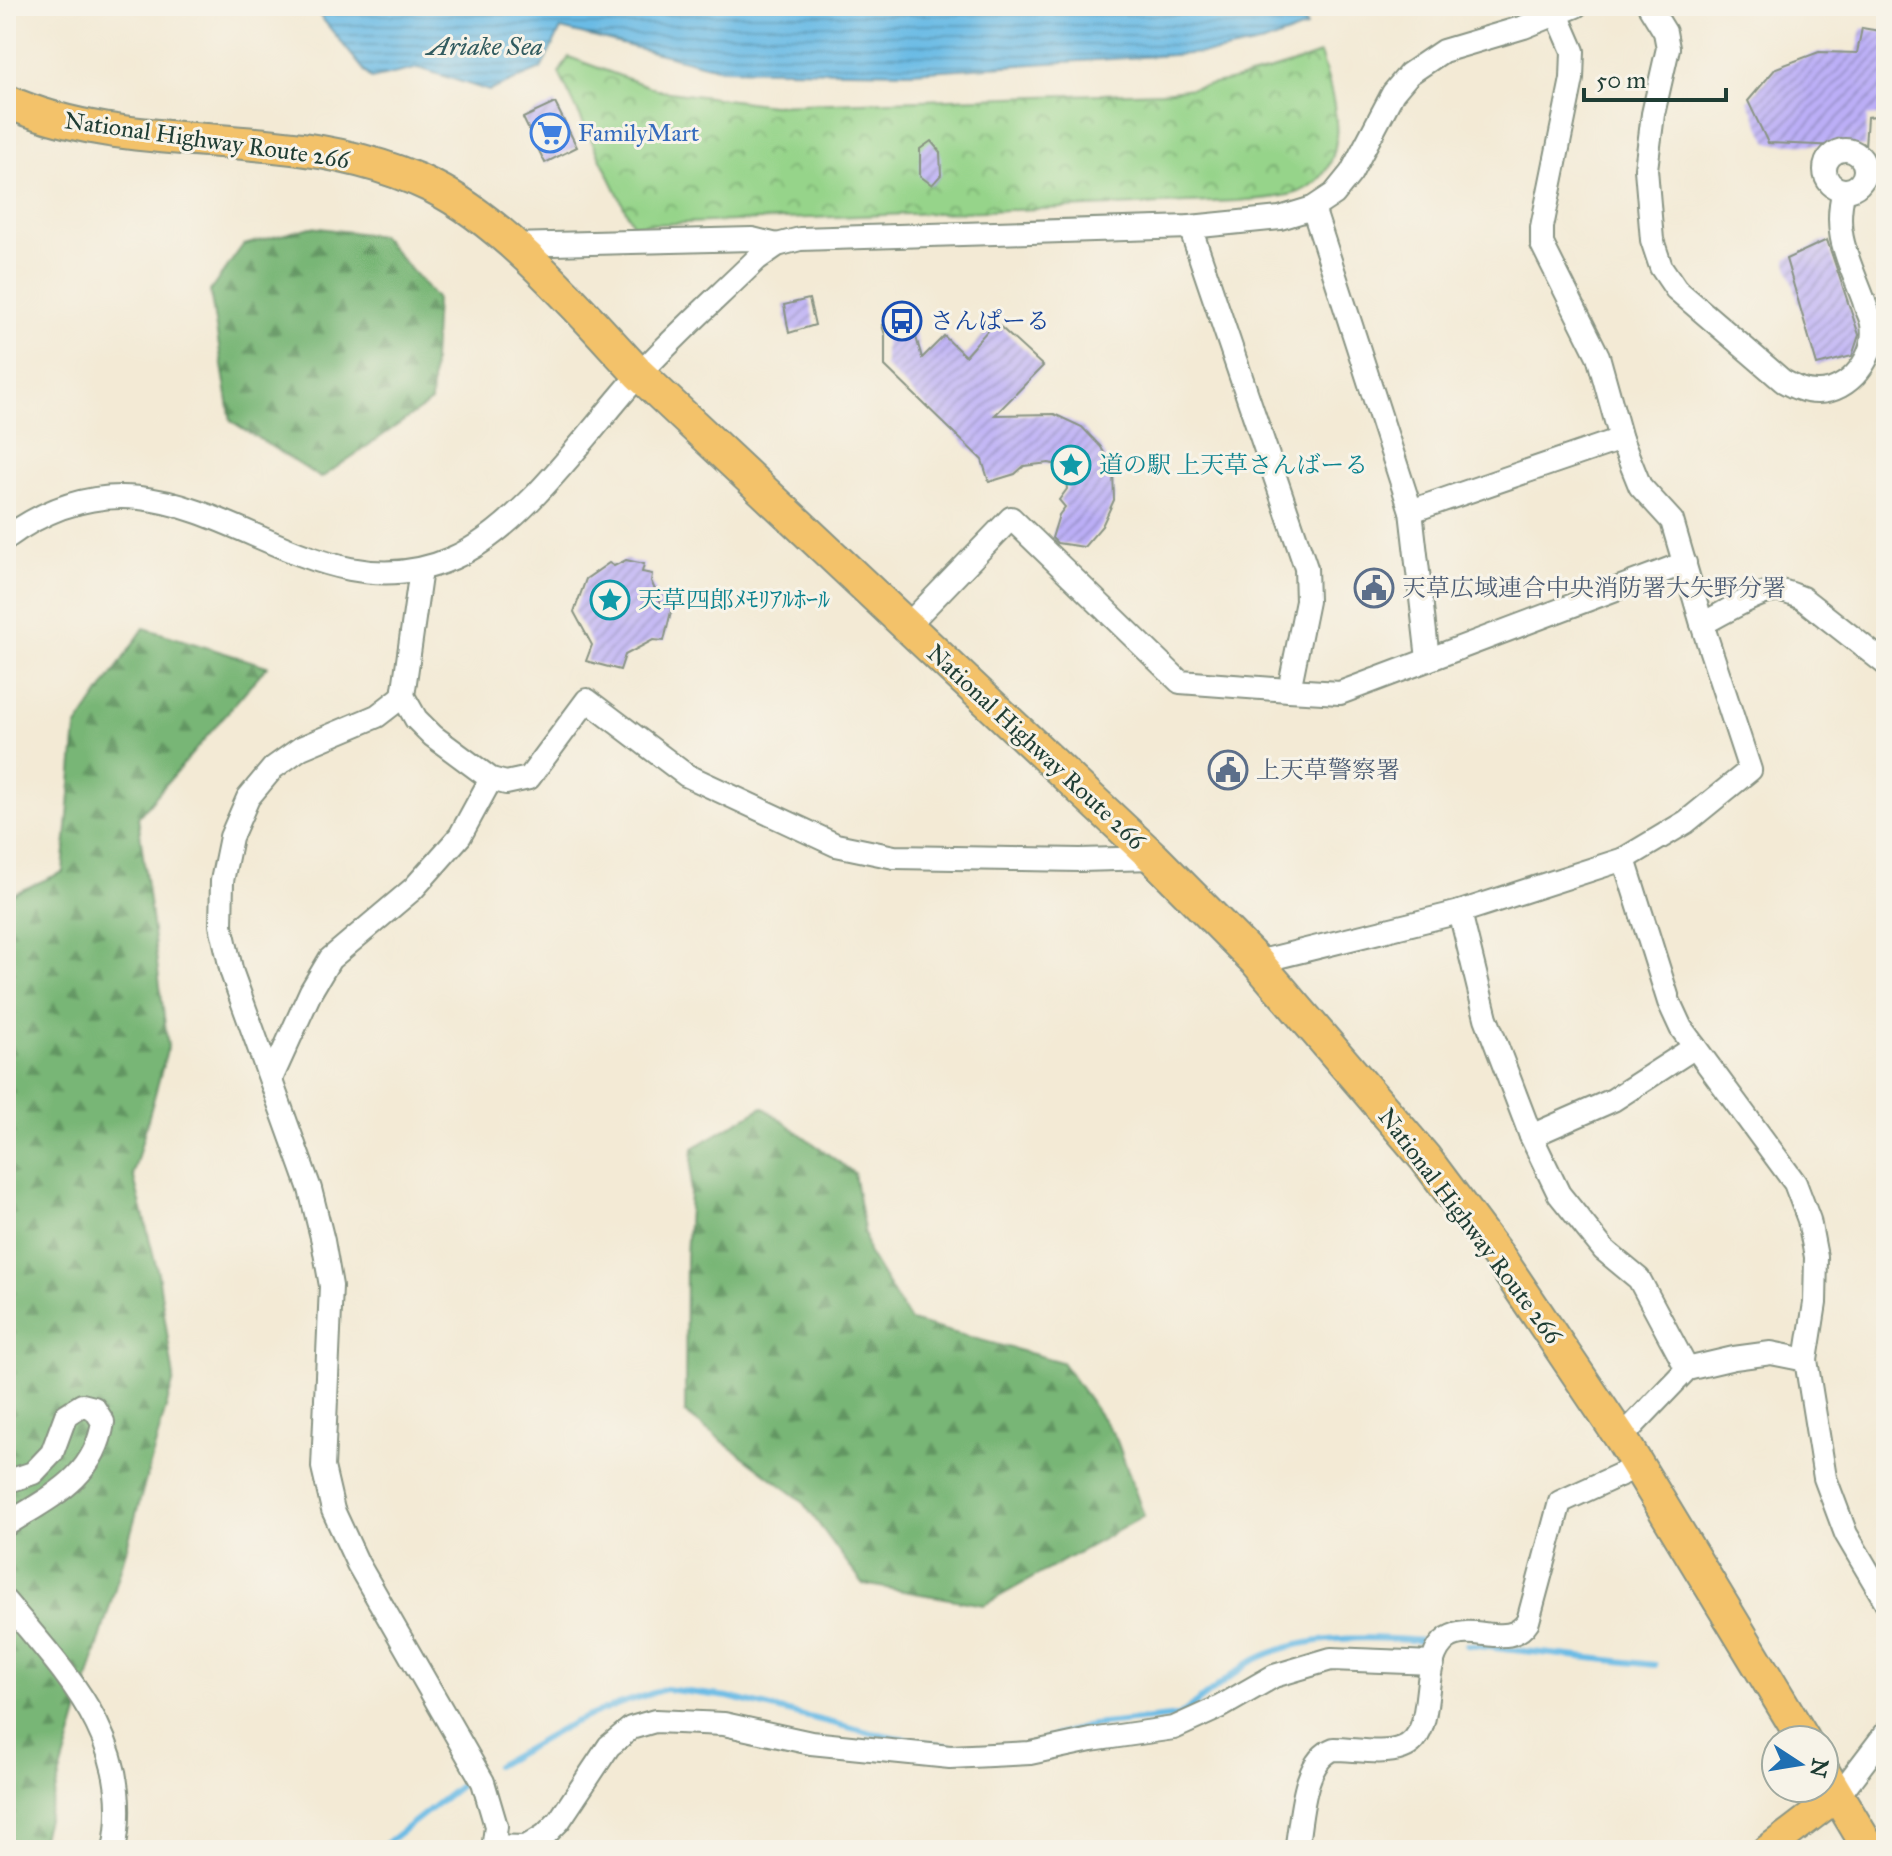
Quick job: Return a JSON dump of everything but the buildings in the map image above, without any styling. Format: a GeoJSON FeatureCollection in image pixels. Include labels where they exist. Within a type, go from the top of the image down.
{"type":"FeatureCollection","features":[{"type":"Feature","properties":{"kind":"highway","name":"National Highway Route 266"},"geometry":{"type":"LineString","coordinates":[[6,101],[43,115],[112,131],[275,146],[367,163],[434,188],[486,222],[564,293],[639,374],[1154,858],[1257,962],[1425,1158],[1501,1260],[1639,1466],[1794,1724]]}},
{"type":"Feature","properties":{"kind":"highway"},"geometry":{"type":"LineString","coordinates":[[1840,1799],[1870,1850]]}},
{"type":"Feature","properties":{"kind":"main road"},"geometry":{"type":"LineString","coordinates":[[1767,1850],[1812,1804]]}},
{"type":"Feature","properties":{"kind":"street"},"geometry":{"type":"LineString","coordinates":[[1649,6],[1665,32],[1668,48],[1653,114],[1646,169],[1652,240],[1661,267],[1676,289],[1783,381],[1802,391],[1820,393],[1848,381],[1861,369],[1871,348],[1873,326],[1838,229],[1844,190]]}},
{"type":"Feature","properties":{"kind":"street"},"geometry":{"type":"LineString","coordinates":[[6,538],[38,516],[79,501],[125,496],[193,508],[324,562],[379,572],[421,569],[454,558],[497,532],[536,493],[639,374],[757,259],[777,245],[800,239],[1190,227],[1280,218],[1313,208],[1334,194],[1351,173],[1393,93],[1409,74],[1443,51],[1566,10],[1573,51],[1572,79],[1542,227],[1542,244],[1598,356],[1621,439],[1640,486],[1672,521],[1750,770],[1686,822],[1624,859],[1460,912],[1257,962]]}},
{"type":"Feature","properties":{"kind":"street"},"geometry":{"type":"LineString","coordinates":[[1313,208],[1411,511],[1428,659]]}},
{"type":"Feature","properties":{"kind":"street"},"geometry":{"type":"LineString","coordinates":[[1190,227],[1306,568],[1307,601],[1289,690]]}},
{"type":"Feature","properties":{"kind":"street"},"geometry":{"type":"LineString","coordinates":[[511,245],[752,239],[777,245]]}},
{"type":"Feature","properties":{"kind":"street"},"geometry":{"type":"LineString","coordinates":[[1411,511],[1621,439]]}},
{"type":"Feature","properties":{"kind":"street"},"geometry":{"type":"LineString","coordinates":[[907,626],[1011,518],[1180,682],[1340,693],[1685,563]]}},
{"type":"Feature","properties":{"kind":"street"},"geometry":{"type":"LineString","coordinates":[[421,569],[403,696],[416,719],[433,736],[491,779],[506,783],[529,778],[587,700],[686,775],[836,845],[894,857],[1154,858]]}},
{"type":"Feature","properties":{"kind":"street"},"geometry":{"type":"LineString","coordinates":[[1702,624],[1762,594],[1775,590],[1790,593],[1802,598],[1886,664]]}},
{"type":"Feature","properties":{"kind":"street"},"geometry":{"type":"LineString","coordinates":[[403,696],[377,716],[301,748],[273,768],[248,798],[231,837],[222,881],[221,925],[232,973],[310,1189],[323,1241],[331,1286],[323,1467],[333,1510],[358,1564],[483,1782],[496,1826],[494,1848],[526,1847],[545,1835],[559,1821],[609,1746],[631,1728],[655,1721],[724,1724],[811,1743],[950,1757],[1030,1753],[1174,1728],[1220,1707],[1274,1676],[1331,1659],[1433,1663]]}},
{"type":"Feature","properties":{"kind":"street"},"geometry":{"type":"LineString","coordinates":[[271,1079],[311,991],[330,959],[413,889],[460,836],[491,779]]}},
{"type":"Feature","properties":{"kind":"street"},"geometry":{"type":"LineString","coordinates":[[1624,859],[1669,1002],[1681,1028],[1795,1183],[1809,1220],[1816,1257],[1806,1360],[1825,1478],[1846,1534],[1886,1602]]}},
{"type":"Feature","properties":{"kind":"street"},"geometry":{"type":"LineString","coordinates":[[1460,912],[1486,1018],[1531,1136],[1559,1194],[1604,1250],[1639,1279],[1687,1369]]}},
{"type":"Feature","properties":{"kind":"street"},"geometry":{"type":"LineString","coordinates":[[1531,1136],[1613,1100],[1695,1047]]}},
{"type":"Feature","properties":{"kind":"street"},"geometry":{"type":"LineString","coordinates":[[1621,1438],[1687,1369],[1771,1353],[1806,1360]]}},
{"type":"Feature","properties":{"kind":"street"},"geometry":{"type":"LineString","coordinates":[[6,1482],[33,1473],[52,1453],[66,1415],[82,1405],[94,1408],[103,1422],[101,1439],[94,1456],[68,1486],[6,1525]]}},
{"type":"Feature","properties":{"kind":"street"},"geometry":{"type":"LineString","coordinates":[[1296,1850],[1310,1773],[1316,1761],[1325,1752],[1334,1749],[1395,1750],[1406,1747],[1416,1738],[1421,1728],[1433,1663],[1445,1640],[1456,1635],[1508,1636],[1523,1629],[1528,1621],[1560,1502],[1639,1466]]}},
{"type":"Feature","properties":{"kind":"street"},"geometry":{"type":"LineString","coordinates":[[6,1602],[74,1684],[91,1709],[106,1741],[118,1789],[118,1829],[114,1850]]}},
{"type":"Feature","properties":{"kind":"street"},"geometry":{"type":"LineString","coordinates":[[1840,1776],[1886,1733]]}},
{"type":"Feature","properties":{"kind":"green space"},"geometry":{"type":"Polygon","coordinates":[[[1320,54],[1335,111],[1335,149],[1317,181],[1292,194],[1237,201],[633,225],[559,73],[569,57],[661,91],[772,105],[1162,92],[1242,78],[1320,54]]]}},
{"type":"Feature","properties":{"kind":"green space"},"geometry":{"type":"Polygon","coordinates":[[[311,227],[381,236],[436,298],[431,402],[321,478],[231,421],[210,291],[243,245],[311,227]]]}},
{"type":"Feature","properties":{"kind":"green space"},"geometry":{"type":"Polygon","coordinates":[[[144,628],[267,666],[138,817],[168,1047],[133,1174],[158,1273],[174,1379],[38,1850],[6,1850],[6,897],[63,872],[76,728],[144,628]]]}},
{"type":"Feature","properties":{"kind":"green space"},"geometry":{"type":"Polygon","coordinates":[[[763,1107],[854,1173],[868,1252],[910,1321],[1062,1362],[1116,1438],[1144,1516],[984,1605],[863,1584],[801,1500],[685,1413],[686,1255],[693,1148],[763,1107]]]}},
{"type":"Feature","properties":{"kind":"water","name":"Ariake Sea"},"geometry":{"type":"Polygon","coordinates":[[[312,6],[1299,6],[1307,27],[1264,43],[1219,52],[911,72],[721,69],[561,29],[541,69],[489,91],[419,68],[371,79],[312,6]]]}},
{"type":"Feature","properties":{"kind":"waterway"},"geometry":{"type":"LineString","coordinates":[[1045,1739],[1093,1725],[1179,1716],[1247,1664],[1289,1647],[1356,1638],[1424,1641]]}},
{"type":"Feature","properties":{"kind":"waterway"},"geometry":{"type":"LineString","coordinates":[[1467,1645],[1655,1665]]}},
{"type":"Feature","properties":{"kind":"waterway"},"geometry":{"type":"LineString","coordinates":[[496,1766],[574,1722],[665,1689],[728,1697],[872,1733],[951,1747]]}},
{"type":"Feature","properties":{"kind":"waterway"},"geometry":{"type":"LineString","coordinates":[[378,1850],[461,1785]]}},
{"type":"Feature","properties":{"kind":"place","name":"FamilyMart"},"geometry":{"type":"Point","coordinates":[550,133]}},
{"type":"Feature","properties":{"kind":"place","name":"さんぱーる"},"geometry":{"type":"Point","coordinates":[902,321]}},
{"type":"Feature","properties":{"kind":"place","name":"道の駅 上天草さんばーる"},"geometry":{"type":"Point","coordinates":[1071,465]}},
{"type":"Feature","properties":{"kind":"place","name":"天草広域連合中央消防署大矢野分署"},"geometry":{"type":"Point","coordinates":[1374,588]}},
{"type":"Feature","properties":{"kind":"place","name":"天草四郎ﾒﾓﾘｱﾙﾎｰﾙ"},"geometry":{"type":"Point","coordinates":[610,600]}},
{"type":"Feature","properties":{"kind":"place","name":"上天草警察署"},"geometry":{"type":"Point","coordinates":[1228,770]}}]}
